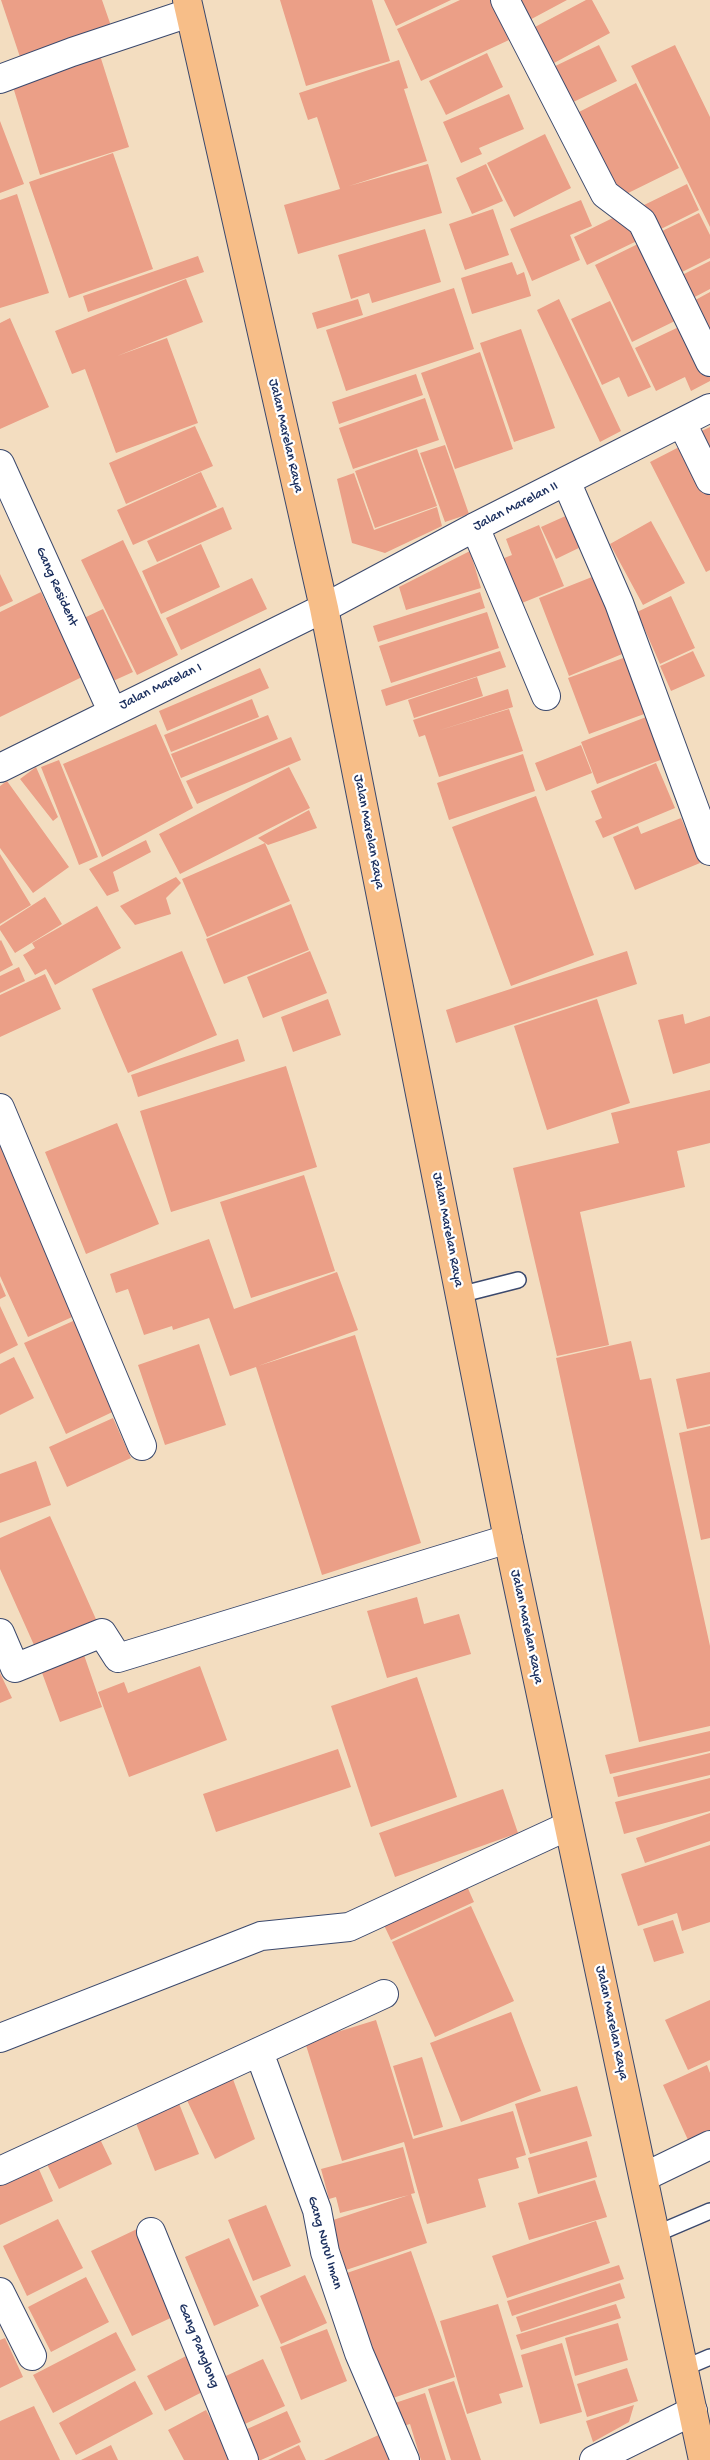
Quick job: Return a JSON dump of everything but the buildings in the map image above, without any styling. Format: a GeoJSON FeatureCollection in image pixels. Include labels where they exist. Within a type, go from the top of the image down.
{"type":"FeatureCollection","features":[{"type":"Feature","properties":{"kind":"main road","name":"Jalan Marelan Raya"},"geometry":{"type":"LineString","coordinates":[[188,6],[324,608],[508,1539],[704,2460]]}},
{"type":"Feature","properties":{"kind":"street"},"geometry":{"type":"LineString","coordinates":[[505,0],[605,194],[642,222],[710,362]]}},
{"type":"Feature","properties":{"kind":"street"},"geometry":{"type":"LineString","coordinates":[[0,79],[188,6]]}},
{"type":"Feature","properties":{"kind":"street","name":"Jalan Marelan II"},"geometry":{"type":"LineString","coordinates":[[324,608],[475,528],[710,408]]}},
{"type":"Feature","properties":{"kind":"street"},"geometry":{"type":"LineString","coordinates":[[682,422],[710,480]]}},
{"type":"Feature","properties":{"kind":"street","name":"Gang Resident"},"geometry":{"type":"LineString","coordinates":[[0,464],[112,711]]}},
{"type":"Feature","properties":{"kind":"street"},"geometry":{"type":"LineString","coordinates":[[566,481],[620,603],[710,851]]}},
{"type":"Feature","properties":{"kind":"street"},"geometry":{"type":"LineString","coordinates":[[475,528],[546,696]]}},
{"type":"Feature","properties":{"kind":"street","name":"Jalan Marelan I"},"geometry":{"type":"LineString","coordinates":[[6,765],[324,608]]}},
{"type":"Feature","properties":{"kind":"street"},"geometry":{"type":"LineString","coordinates":[[0,1108],[142,1446]]}},
{"type":"Feature","properties":{"kind":"street"},"geometry":{"type":"LineString","coordinates":[[0,1633],[15,1668],[102,1633],[118,1658],[508,1539]]}},
{"type":"Feature","properties":{"kind":"street"},"geometry":{"type":"LineString","coordinates":[[0,2038],[261,1936],[348,1927],[568,1826]]}},
{"type":"Feature","properties":{"kind":"street"},"geometry":{"type":"LineString","coordinates":[[0,2171],[384,1994]]}},
{"type":"Feature","properties":{"kind":"street","name":"Gang Nurul Iman"},"geometry":{"type":"LineString","coordinates":[[258,2052],[317,2210],[325,2252],[359,2353],[405,2460]]}},
{"type":"Feature","properties":{"kind":"street"},"geometry":{"type":"LineString","coordinates":[[644,2177],[710,2145]]}},
{"type":"Feature","properties":{"kind":"street","name":"Gang Panglong"},"geometry":{"type":"LineString","coordinates":[[151,2232],[244,2460]]}},
{"type":"Feature","properties":{"kind":"street"},"geometry":{"type":"LineString","coordinates":[[0,2292],[32,2356]]}},
{"type":"Feature","properties":{"kind":"street"},"geometry":{"type":"LineString","coordinates":[[594,2460],[693,2411]]}},
{"type":"Feature","properties":{"kind":"lane"},"geometry":{"type":"LineString","coordinates":[[459,1295],[518,1280]]}},
{"type":"Feature","properties":{"kind":"lane"},"geometry":{"type":"LineString","coordinates":[[656,2234],[710,2211]]}},
{"type":"Feature","properties":{"kind":"lane"},"geometry":{"type":"LineString","coordinates":[[684,2368],[710,2357]]}}]}
